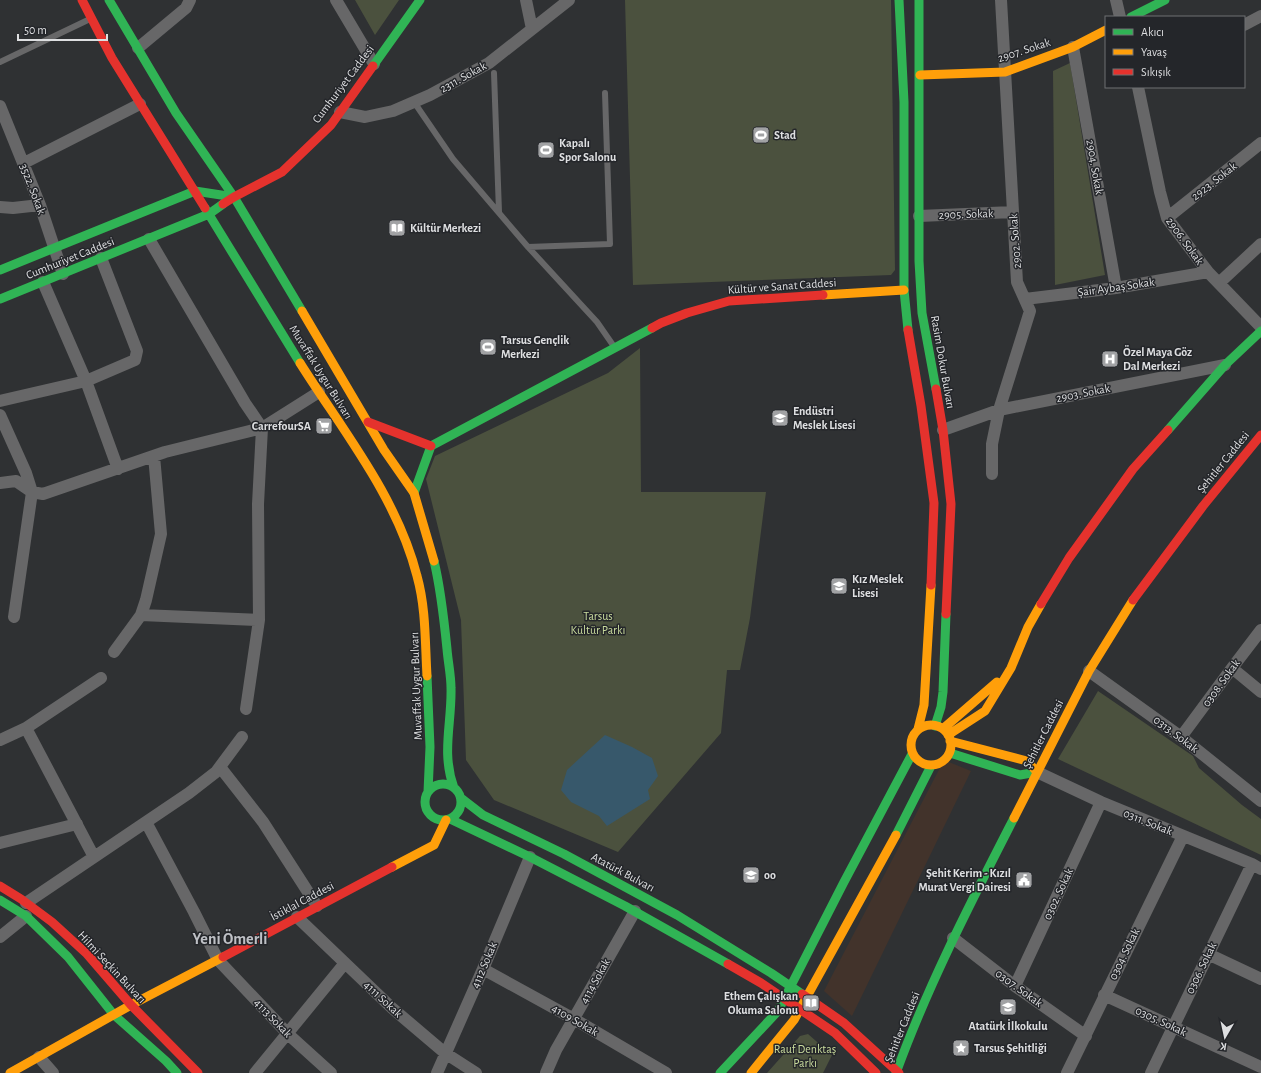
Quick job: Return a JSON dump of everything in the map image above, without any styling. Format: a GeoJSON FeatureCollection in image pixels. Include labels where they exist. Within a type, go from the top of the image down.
{"type":"FeatureCollection","features":[{"type":"Feature","properties":{"kind":"main road","name":"Muvaffak Uygur Bulvarı"},"geometry":{"type":"LineString","coordinates":[[82,0],[90,19],[118,71],[380,488],[401,530],[417,576],[425,623],[431,767],[428,792]]}},
{"type":"Feature","properties":{"kind":"main road","name":"Muvaffak Uygur Bulvarı"},"geometry":{"type":"LineString","coordinates":[[109,0],[176,113],[234,197],[384,450],[414,493],[434,562],[442,599],[451,688],[447,736],[447,761],[449,775],[454,788]]}},
{"type":"Feature","properties":{"kind":"main road","name":"Cumhuriyet Caddesi"},"geometry":{"type":"LineString","coordinates":[[0,299],[209,214],[234,197],[282,172],[331,125],[420,0]]}},
{"type":"Feature","properties":{"kind":"main road"},"geometry":{"type":"LineString","coordinates":[[900,0],[904,102],[904,290],[908,334],[921,406],[934,503],[924,705],[918,729],[912,738],[911,749],[912,754],[920,763],[931,766],[940,763],[950,753]]}},
{"type":"Feature","properties":{"kind":"main road","name":"Rasim Dokur Bulvarı"},"geometry":{"type":"LineString","coordinates":[[918,0],[920,75],[919,216],[922,313],[943,430],[951,504],[943,692],[941,707],[944,733]]}},
{"type":"Feature","properties":{"kind":"main road"},"geometry":{"type":"LineString","coordinates":[[1133,16],[1165,0]]}},
{"type":"Feature","properties":{"kind":"main road","name":"2907. Sokak"},"geometry":{"type":"LineString","coordinates":[[920,75],[1005,72],[1073,47],[1105,31]]}},
{"type":"Feature","properties":{"kind":"main road","name":"Cumhuriyet Caddesi"},"geometry":{"type":"LineString","coordinates":[[0,270],[194,191]]}},
{"type":"Feature","properties":{"kind":"main road"},"geometry":{"type":"LineString","coordinates":[[194,191],[234,197]]}},
{"type":"Feature","properties":{"kind":"main road","name":"Kültür ve Sanat Caddesi"},"geometry":{"type":"LineString","coordinates":[[431,446],[661,323],[687,313],[729,301],[904,290]]}},
{"type":"Feature","properties":{"kind":"main road"},"geometry":{"type":"LineString","coordinates":[[944,733],[985,711],[1011,668],[1028,627],[1073,552],[1133,469],[1194,398],[1225,365],[1261,331]]}},
{"type":"Feature","properties":{"kind":"main road"},"geometry":{"type":"LineString","coordinates":[[368,422],[431,446],[414,493]]}},
{"type":"Feature","properties":{"kind":"main road","name":"Şehitler Caddesi"},"geometry":{"type":"LineString","coordinates":[[898,1073],[905,1048],[953,938],[1089,671],[1138,593],[1203,506],[1261,435]]}},
{"type":"Feature","properties":{"kind":"main road"},"geometry":{"type":"LineString","coordinates":[[944,733],[1011,668]]}},
{"type":"Feature","properties":{"kind":"main road"},"geometry":{"type":"LineString","coordinates":[[918,729],[929,725],[944,733],[1027,761],[1037,772]]}},
{"type":"Feature","properties":{"kind":"main road"},"geometry":{"type":"LineString","coordinates":[[944,733],[950,753]]}},
{"type":"Feature","properties":{"kind":"main road"},"geometry":{"type":"LineString","coordinates":[[950,753],[1020,775],[1037,772]]}},
{"type":"Feature","properties":{"kind":"main road"},"geometry":{"type":"LineString","coordinates":[[720,1073],[778,1011],[912,754]]}},
{"type":"Feature","properties":{"kind":"main road"},"geometry":{"type":"LineString","coordinates":[[751,1073],[794,1020],[884,858],[931,766]]}},
{"type":"Feature","properties":{"kind":"main road"},"geometry":{"type":"LineString","coordinates":[[448,819],[458,813],[460,808],[460,798],[454,788],[444,784],[438,785],[428,792],[426,798],[427,809],[435,818],[448,819],[530,857],[635,911],[760,982],[835,1033],[876,1073]]}},
{"type":"Feature","properties":{"kind":"main road","name":"Atatürk Bulvarı"},"geometry":{"type":"LineString","coordinates":[[460,798],[483,815],[564,854],[678,915],[771,973],[844,1023],[898,1073]]}},
{"type":"Feature","properties":{"kind":"main road","name":"İstiklal Caddesi"},"geometry":{"type":"LineString","coordinates":[[10,1073],[114,1014],[434,845],[448,819]]}},
{"type":"Feature","properties":{"kind":"main road","name":"Hilmi Seçkin Bulvarı"},"geometry":{"type":"LineString","coordinates":[[0,886],[52,922],[87,954],[131,1005],[198,1073]]}},
{"type":"Feature","properties":{"kind":"main road"},"geometry":{"type":"LineString","coordinates":[[0,900],[26,916],[68,957],[114,1014],[166,1061],[177,1073]]}},
{"type":"Feature","properties":{"kind":"street"},"geometry":{"type":"LineString","coordinates":[[138,48],[186,8],[190,0]]}},
{"type":"Feature","properties":{"kind":"street"},"geometry":{"type":"LineString","coordinates":[[336,0],[374,64]]}},
{"type":"Feature","properties":{"kind":"street"},"geometry":{"type":"LineString","coordinates":[[526,0],[532,30]]}},
{"type":"Feature","properties":{"kind":"street","name":"2311. Sokak"},"geometry":{"type":"LineString","coordinates":[[340,112],[365,117],[393,110],[430,95],[490,63],[569,0]]}},
{"type":"Feature","properties":{"kind":"street","name":"2902. Sokak"},"geometry":{"type":"LineString","coordinates":[[992,474],[992,444],[999,410],[1030,311],[1018,282],[1001,0]]}},
{"type":"Feature","properties":{"kind":"street"},"geometry":{"type":"LineString","coordinates":[[1116,0],[1120,16]]}},
{"type":"Feature","properties":{"kind":"street"},"geometry":{"type":"LineString","coordinates":[[1245,24],[1261,16]]}},
{"type":"Feature","properties":{"kind":"street","name":"2904. Sokak"},"geometry":{"type":"LineString","coordinates":[[1073,47],[1116,288]]}},
{"type":"Feature","properties":{"kind":"street","name":"2906. Sokak"},"geometry":{"type":"LineString","coordinates":[[1138,88],[1160,192],[1167,218],[1208,272],[1261,327]]}},
{"type":"Feature","properties":{"kind":"street"},"geometry":{"type":"LineString","coordinates":[[24,163],[140,104]]}},
{"type":"Feature","properties":{"kind":"street","name":"3522. Sokak"},"geometry":{"type":"LineString","coordinates":[[0,106],[40,205],[63,274]]}},
{"type":"Feature","properties":{"kind":"street","name":"2923. Sokak"},"geometry":{"type":"LineString","coordinates":[[1167,218],[1261,143]]}},
{"type":"Feature","properties":{"kind":"street"},"geometry":{"type":"LineString","coordinates":[[0,207],[13,208],[40,205]]}},
{"type":"Feature","properties":{"kind":"street","name":"2905. Sokak"},"geometry":{"type":"LineString","coordinates":[[919,216],[1013,212]]}},
{"type":"Feature","properties":{"kind":"street"},"geometry":{"type":"LineString","coordinates":[[149,239],[245,403],[262,428],[258,504],[259,620],[246,709]]}},
{"type":"Feature","properties":{"kind":"street"},"geometry":{"type":"LineString","coordinates":[[1219,283],[1261,244]]}},
{"type":"Feature","properties":{"kind":"street"},"geometry":{"type":"LineString","coordinates":[[0,401],[86,381],[135,360],[137,351],[101,258]]}},
{"type":"Feature","properties":{"kind":"street","name":"Şair Aybaş Sokak"},"geometry":{"type":"LineString","coordinates":[[1025,299],[1116,288],[1208,272]]}},
{"type":"Feature","properties":{"kind":"street"},"geometry":{"type":"LineString","coordinates":[[42,282],[86,381],[118,468]]}},
{"type":"Feature","properties":{"kind":"street","name":"2903. Sokak"},"geometry":{"type":"LineString","coordinates":[[943,430],[999,410],[1225,365]]}},
{"type":"Feature","properties":{"kind":"street"},"geometry":{"type":"LineString","coordinates":[[0,483],[16,481],[32,492],[43,494],[165,452],[262,428],[319,392]]}},
{"type":"Feature","properties":{"kind":"street"},"geometry":{"type":"LineString","coordinates":[[0,415],[26,473],[32,492],[14,617]]}},
{"type":"Feature","properties":{"kind":"street"},"geometry":{"type":"LineString","coordinates":[[114,652],[141,615],[146,600],[161,534],[154,456]]}},
{"type":"Feature","properties":{"kind":"street"},"geometry":{"type":"LineString","coordinates":[[141,615],[259,620]]}},
{"type":"Feature","properties":{"kind":"street","name":"0308. Sokak"},"geometry":{"type":"LineString","coordinates":[[1182,737],[1261,630]]}},
{"type":"Feature","properties":{"kind":"street"},"geometry":{"type":"LineString","coordinates":[[1232,668],[1261,692]]}},
{"type":"Feature","properties":{"kind":"street","name":"0313. Sokak"},"geometry":{"type":"LineString","coordinates":[[1089,671],[1182,737],[1261,801]]}},
{"type":"Feature","properties":{"kind":"street"},"geometry":{"type":"LineString","coordinates":[[0,740],[26,728],[102,678]]}},
{"type":"Feature","properties":{"kind":"street"},"geometry":{"type":"LineString","coordinates":[[26,728],[94,857]]}},
{"type":"Feature","properties":{"kind":"street"},"geometry":{"type":"LineString","coordinates":[[26,903],[189,793],[216,772],[242,737]]}},
{"type":"Feature","properties":{"kind":"street"},"geometry":{"type":"LineString","coordinates":[[220,767],[263,822],[316,906]]}},
{"type":"Feature","properties":{"kind":"street","name":"0311. Sokak"},"geometry":{"type":"LineString","coordinates":[[1037,772],[1101,802],[1256,866]]}},
{"type":"Feature","properties":{"kind":"street","name":"0302. Sokak"},"geometry":{"type":"LineString","coordinates":[[1015,986],[1101,802]]}},
{"type":"Feature","properties":{"kind":"street","name":"4113 Sokak"},"geometry":{"type":"LineString","coordinates":[[146,822],[218,960],[287,1033],[331,1073]]}},
{"type":"Feature","properties":{"kind":"street"},"geometry":{"type":"LineString","coordinates":[[0,843],[77,824]]}},
{"type":"Feature","properties":{"kind":"street","name":"0304. Sokak"},"geometry":{"type":"LineString","coordinates":[[1067,1073],[1183,836]]}},
{"type":"Feature","properties":{"kind":"street","name":"4112 Sokak"},"geometry":{"type":"LineString","coordinates":[[437,1073],[530,857]]}},
{"type":"Feature","properties":{"kind":"street","name":"0306. Sokak"},"geometry":{"type":"LineString","coordinates":[[1151,1073],[1208,954],[1256,866]]}},
{"type":"Feature","properties":{"kind":"street","name":"4114 Sokak"},"geometry":{"type":"LineString","coordinates":[[546,1073],[556,1050],[635,911]]}},
{"type":"Feature","properties":{"kind":"street"},"geometry":{"type":"LineString","coordinates":[[0,937],[26,916]]}},
{"type":"Feature","properties":{"kind":"street","name":"4111 Sokak"},"geometry":{"type":"LineString","coordinates":[[297,917],[392,1008],[445,1053],[476,1073]]}},
{"type":"Feature","properties":{"kind":"street","name":"0307. Sokak"},"geometry":{"type":"LineString","coordinates":[[953,938],[1015,986],[1086,1036]]}},
{"type":"Feature","properties":{"kind":"street"},"geometry":{"type":"LineString","coordinates":[[1208,954],[1261,979]]}},
{"type":"Feature","properties":{"kind":"street"},"geometry":{"type":"LineString","coordinates":[[255,1073],[345,963]]}},
{"type":"Feature","properties":{"kind":"street","name":"4109 Sokak"},"geometry":{"type":"LineString","coordinates":[[483,969],[574,1019],[666,1073]]}},
{"type":"Feature","properties":{"kind":"street","name":"0305. Sokak"},"geometry":{"type":"LineString","coordinates":[[1104,995],[1261,1068]]}},
{"type":"Feature","properties":{"kind":"street"},"geometry":{"type":"LineString","coordinates":[[39,1057],[53,1073]]}},
{"type":"Feature","properties":{"kind":"lane"},"geometry":{"type":"LineString","coordinates":[[0,62],[90,19]]}},
{"type":"Feature","properties":{"kind":"lane"},"geometry":{"type":"LineString","coordinates":[[494,73],[499,212]]}},
{"type":"Feature","properties":{"kind":"lane"},"geometry":{"type":"LineString","coordinates":[[528,247],[610,244],[605,93]]}},
{"type":"Feature","properties":{"kind":"lane"},"geometry":{"type":"LineString","coordinates":[[414,102],[453,159],[528,247],[597,322],[615,348]]}},
{"type":"Feature","properties":{"kind":"shaded area"},"geometry":{"type":"Polygon","coordinates":[[[944,760],[971,771],[852,1016],[824,991],[944,760]]]}},
{"type":"Feature","properties":{"kind":"green space"},"geometry":{"type":"Polygon","coordinates":[[[355,0],[399,0],[375,35],[355,0]]]}},
{"type":"Feature","properties":{"kind":"green space","name":"Stad"},"geometry":{"type":"Polygon","coordinates":[[[625,0],[891,0],[895,270],[891,275],[633,285],[625,0]]]}},
{"type":"Feature","properties":{"kind":"green space"},"geometry":{"type":"Polygon","coordinates":[[[1070,63],[1105,275],[1055,285],[1053,71],[1070,63]]]}},
{"type":"Feature","properties":{"kind":"green space","name":"Tarsus Kültür Parkı"},"geometry":{"type":"Polygon","coordinates":[[[640,348],[641,492],[766,492],[750,618],[740,670],[727,670],[721,733],[618,852],[494,800],[466,760],[461,620],[426,479],[435,456],[608,373],[640,348]]]}},
{"type":"Feature","properties":{"kind":"green space"},"geometry":{"type":"Polygon","coordinates":[[[1098,691],[1193,756],[1199,768],[1242,805],[1261,819],[1261,855],[1058,759],[1098,691]]]}},
{"type":"Feature","properties":{"kind":"green space","name":"Rauf Denktaş Parkı"},"geometry":{"type":"Polygon","coordinates":[[[808,1034],[832,1055],[823,1073],[767,1073],[800,1036],[808,1034]]]}},
{"type":"Feature","properties":{"kind":"water"},"geometry":{"type":"Polygon","coordinates":[[[605,735],[652,758],[658,776],[648,790],[650,799],[607,826],[599,816],[571,802],[561,790],[567,770],[605,735]]]}},
{"type":"Feature","properties":{"kind":"traffic: fast"},"geometry":{"type":"LineString","coordinates":[[109,0],[176,113],[234,197],[302,311]]}},
{"type":"Feature","properties":{"kind":"traffic: fast"},"geometry":{"type":"LineString","coordinates":[[373,66],[420,0]]}},
{"type":"Feature","properties":{"kind":"traffic: fast"},"geometry":{"type":"LineString","coordinates":[[899,0],[904,102],[904,290],[908,330]]}},
{"type":"Feature","properties":{"kind":"traffic: fast"},"geometry":{"type":"LineString","coordinates":[[919,0],[919,261],[922,313],[936,389]]}},
{"type":"Feature","properties":{"kind":"traffic: fast"},"geometry":{"type":"LineString","coordinates":[[1133,16],[1165,0]]}},
{"type":"Feature","properties":{"kind":"traffic: fast"},"geometry":{"type":"LineString","coordinates":[[0,270],[195,191],[234,197]]}},
{"type":"Feature","properties":{"kind":"traffic: fast"},"geometry":{"type":"LineString","coordinates":[[0,299],[209,214],[223,204]]}},
{"type":"Feature","properties":{"kind":"traffic: fast"},"geometry":{"type":"LineString","coordinates":[[205,208],[300,363]]}},
{"type":"Feature","properties":{"kind":"traffic: fast"},"geometry":{"type":"LineString","coordinates":[[431,446],[652,328]]}},
{"type":"Feature","properties":{"kind":"traffic: fast"},"geometry":{"type":"LineString","coordinates":[[1168,430],[1225,365],[1261,331]]}},
{"type":"Feature","properties":{"kind":"traffic: fast"},"geometry":{"type":"LineString","coordinates":[[414,493],[431,446]]}},
{"type":"Feature","properties":{"kind":"traffic: fast"},"geometry":{"type":"LineString","coordinates":[[434,561],[439,583],[451,678],[448,763],[454,788]]}},
{"type":"Feature","properties":{"kind":"traffic: fast"},"geometry":{"type":"LineString","coordinates":[[935,726],[941,707],[943,692],[946,614]]}},
{"type":"Feature","properties":{"kind":"traffic: fast"},"geometry":{"type":"LineString","coordinates":[[427,676],[430,747],[428,792]]}},
{"type":"Feature","properties":{"kind":"traffic: fast"},"geometry":{"type":"LineString","coordinates":[[950,753],[1020,775],[1037,772]]}},
{"type":"Feature","properties":{"kind":"traffic: fast"},"geometry":{"type":"LineString","coordinates":[[720,1073],[778,1011],[912,754]]}},
{"type":"Feature","properties":{"kind":"traffic: fast"},"geometry":{"type":"LineString","coordinates":[[896,835],[931,766]]}},
{"type":"Feature","properties":{"kind":"traffic: fast"},"geometry":{"type":"LineString","coordinates":[[443,784],[456,789],[461,802],[456,815],[443,820],[430,815],[425,802],[430,789],[443,784]]}},
{"type":"Feature","properties":{"kind":"traffic: fast"},"geometry":{"type":"LineString","coordinates":[[461,798],[483,815],[564,854],[677,915],[802,994]]}},
{"type":"Feature","properties":{"kind":"traffic: fast"},"geometry":{"type":"LineString","coordinates":[[896,1073],[908,1040],[936,976],[966,912],[1014,818]]}},
{"type":"Feature","properties":{"kind":"traffic: fast"},"geometry":{"type":"LineString","coordinates":[[450,819],[530,857],[625,906],[728,964]]}},
{"type":"Feature","properties":{"kind":"traffic: fast"},"geometry":{"type":"LineString","coordinates":[[0,900],[26,916],[68,957],[114,1015],[166,1061],[177,1073]]}},
{"type":"Feature","properties":{"kind":"traffic: slow"},"geometry":{"type":"LineString","coordinates":[[920,75],[1005,72],[1073,47],[1105,31]]}},
{"type":"Feature","properties":{"kind":"traffic: slow"},"geometry":{"type":"LineString","coordinates":[[823,295],[904,290]]}},
{"type":"Feature","properties":{"kind":"traffic: slow"},"geometry":{"type":"LineString","coordinates":[[302,311],[384,450],[414,493],[434,561]]}},
{"type":"Feature","properties":{"kind":"traffic: slow"},"geometry":{"type":"LineString","coordinates":[[300,363],[351,439],[383,492],[408,547],[417,576],[422,600],[425,625],[427,676]]}},
{"type":"Feature","properties":{"kind":"traffic: slow"},"geometry":{"type":"LineString","coordinates":[[918,729],[924,705],[931,585]]}},
{"type":"Feature","properties":{"kind":"traffic: slow"},"geometry":{"type":"LineString","coordinates":[[1014,818],[1089,671],[1133,600]]}},
{"type":"Feature","properties":{"kind":"traffic: slow"},"geometry":{"type":"LineString","coordinates":[[948,735],[985,711],[1011,668],[1028,627],[1041,604]]}},
{"type":"Feature","properties":{"kind":"traffic: slow"},"geometry":{"type":"LineString","coordinates":[[945,727],[997,682]]}},
{"type":"Feature","properties":{"kind":"traffic: slow"},"geometry":{"type":"LineString","coordinates":[[935,725],[942,728],[948,734],[951,745],[950,753],[942,762],[935,765],[927,765],[920,762],[912,753],[911,741],[914,734],[923,726],[935,725]]}},
{"type":"Feature","properties":{"kind":"traffic: slow"},"geometry":{"type":"LineString","coordinates":[[950,741],[1027,761],[1037,772]]}},
{"type":"Feature","properties":{"kind":"traffic: slow"},"geometry":{"type":"LineString","coordinates":[[392,867],[434,845],[446,820]]}},
{"type":"Feature","properties":{"kind":"traffic: slow"},"geometry":{"type":"LineString","coordinates":[[751,1073],[794,1020],[896,835]]}},
{"type":"Feature","properties":{"kind":"traffic: slow"},"geometry":{"type":"LineString","coordinates":[[10,1073],[131,1005],[223,957]]}},
{"type":"Feature","properties":{"kind":"traffic: jam"},"geometry":{"type":"LineString","coordinates":[[82,0],[112,58],[205,208]]}},
{"type":"Feature","properties":{"kind":"traffic: jam"},"geometry":{"type":"LineString","coordinates":[[223,204],[282,172],[331,125],[373,66]]}},
{"type":"Feature","properties":{"kind":"traffic: jam"},"geometry":{"type":"LineString","coordinates":[[652,328],[687,313],[729,301],[823,295]]}},
{"type":"Feature","properties":{"kind":"traffic: jam"},"geometry":{"type":"LineString","coordinates":[[908,330],[921,406],[934,503],[931,585]]}},
{"type":"Feature","properties":{"kind":"traffic: jam"},"geometry":{"type":"LineString","coordinates":[[936,389],[943,430],[951,504],[946,614]]}},
{"type":"Feature","properties":{"kind":"traffic: jam"},"geometry":{"type":"LineString","coordinates":[[368,422],[431,446]]}},
{"type":"Feature","properties":{"kind":"traffic: jam"},"geometry":{"type":"LineString","coordinates":[[1041,604],[1069,558],[1133,469],[1168,430]]}},
{"type":"Feature","properties":{"kind":"traffic: jam"},"geometry":{"type":"LineString","coordinates":[[1133,600],[1203,506],[1261,435]]}},
{"type":"Feature","properties":{"kind":"traffic: jam"},"geometry":{"type":"LineString","coordinates":[[223,957],[392,867]]}},
{"type":"Feature","properties":{"kind":"traffic: jam"},"geometry":{"type":"LineString","coordinates":[[0,886],[21,899],[52,922],[87,954],[131,1005],[198,1073]]}},
{"type":"Feature","properties":{"kind":"traffic: jam"},"geometry":{"type":"LineString","coordinates":[[728,964],[761,983],[835,1033],[876,1073]]}},
{"type":"Feature","properties":{"kind":"traffic: jam"},"geometry":{"type":"LineString","coordinates":[[802,994],[844,1023],[899,1073]]}},
{"type":"Feature","properties":{"kind":"place","name":"Stad"},"geometry":{"type":"Point","coordinates":[761,135]}},
{"type":"Feature","properties":{"kind":"place","name":"Kapalı Spor Salonu"},"geometry":{"type":"Point","coordinates":[546,150]}},
{"type":"Feature","properties":{"kind":"place","name":"Kültür Merkezi"},"geometry":{"type":"Point","coordinates":[397,228]}},
{"type":"Feature","properties":{"kind":"place","name":"Tarsus Gençlik Merkezi"},"geometry":{"type":"Point","coordinates":[488,347]}},
{"type":"Feature","properties":{"kind":"place","name":"Özel Maya Göz Dal Merkezi"},"geometry":{"type":"Point","coordinates":[1110,359]}},
{"type":"Feature","properties":{"kind":"place","name":"Endüstri Meslek Lisesi"},"geometry":{"type":"Point","coordinates":[780,418]}},
{"type":"Feature","properties":{"kind":"place","name":"CarrefourSA"},"geometry":{"type":"Point","coordinates":[324,426]}},
{"type":"Feature","properties":{"kind":"place","name":"Kız Meslek Lisesi"},"geometry":{"type":"Point","coordinates":[839,586]}},
{"type":"Feature","properties":{"kind":"place","name":"oo"},"geometry":{"type":"Point","coordinates":[751,875]}},
{"type":"Feature","properties":{"kind":"place","name":"Şehit Kerim - Kızıl Murat Vergi Dairesi"},"geometry":{"type":"Point","coordinates":[1024,880]}},
{"type":"Feature","properties":{"kind":"place","name":"Ethem Çalışkan Okuma Salonu"},"geometry":{"type":"Point","coordinates":[811,1003]}},
{"type":"Feature","properties":{"kind":"place","name":"Atatürk İlkokulu"},"geometry":{"type":"Point","coordinates":[1008,1007]}},
{"type":"Feature","properties":{"kind":"place","name":"Tarsus Şehitliği"},"geometry":{"type":"Point","coordinates":[961,1048]}},
{"type":"Feature","properties":{"kind":"district","name":"Yeni Ömerli"},"geometry":{"type":"Point","coordinates":[230,939]}}]}
